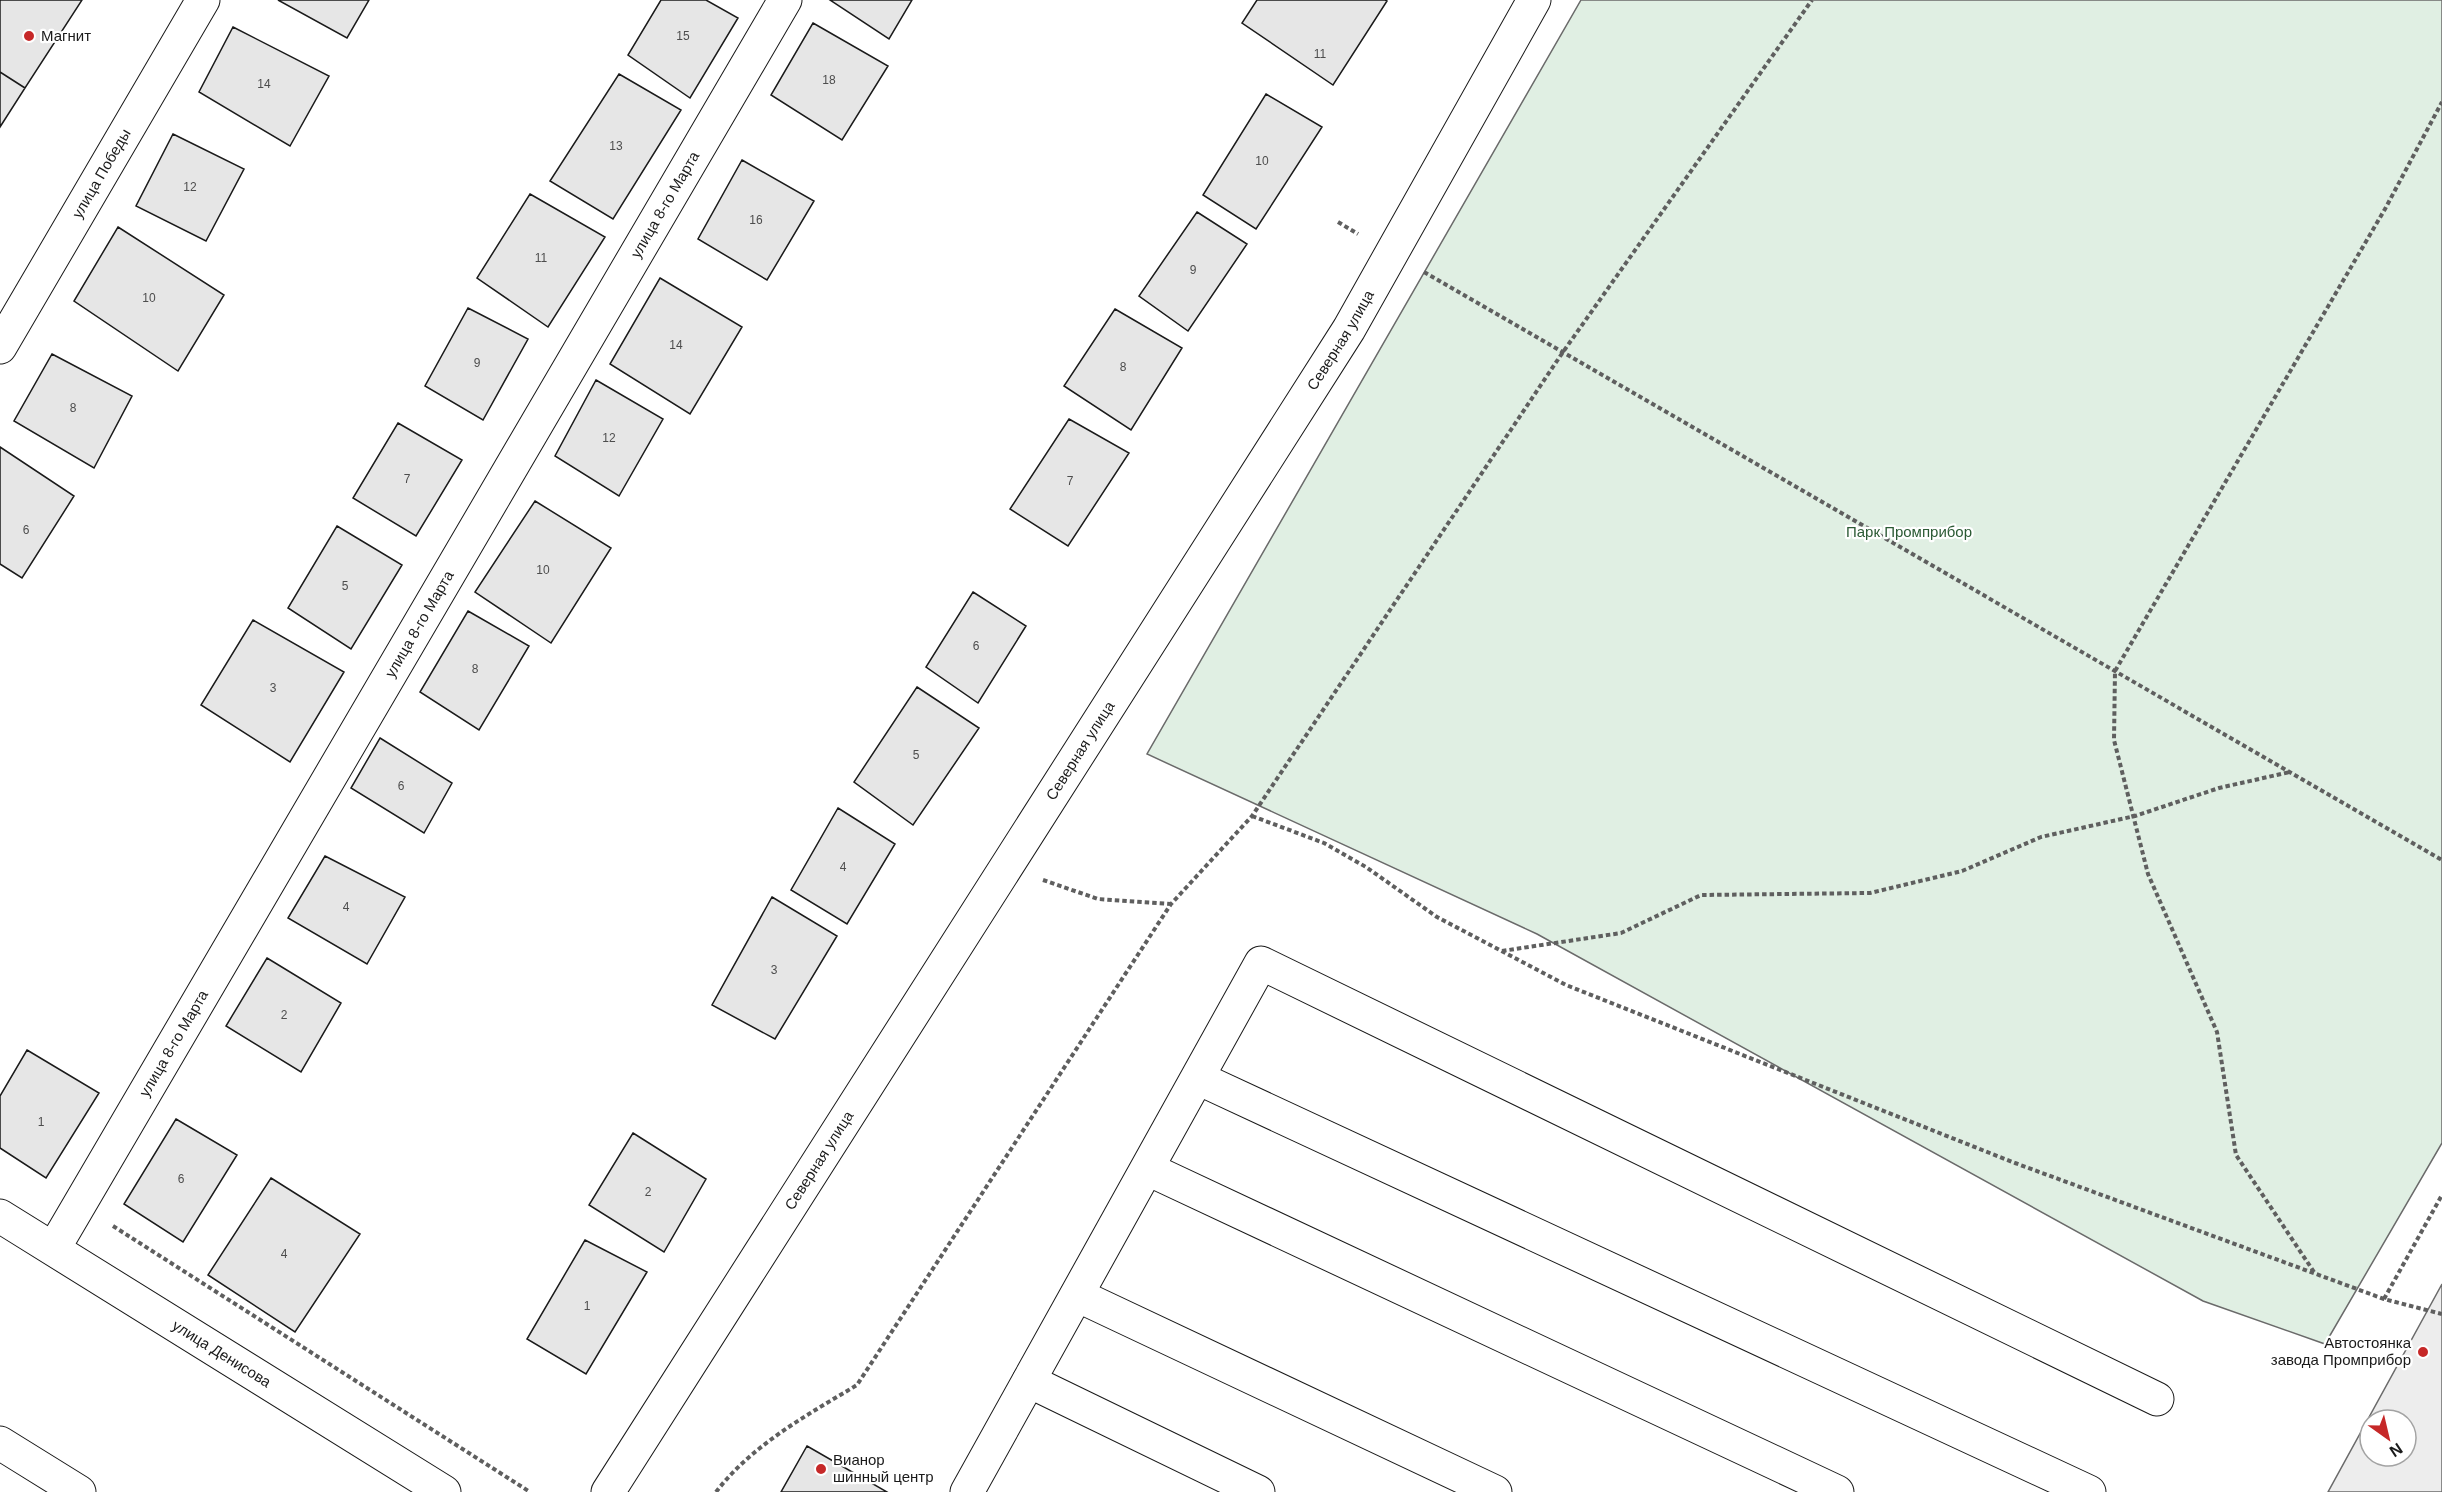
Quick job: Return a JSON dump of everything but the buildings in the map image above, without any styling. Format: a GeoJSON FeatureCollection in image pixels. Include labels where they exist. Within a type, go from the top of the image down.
{"type":"FeatureCollection","features":[{"type":"Feature","properties":{"kind":"street","name":"улица Победы"},"geometry":{"type":"LineString","coordinates":[[0,347],[203,0]]}},
{"type":"Feature","properties":{"kind":"street","name":"улица 8-го Марта"},"geometry":{"type":"LineString","coordinates":[[54,1248],[785,0]]}},
{"type":"Feature","properties":{"kind":"street","name":"Северная улица"},"geometry":{"type":"LineString","coordinates":[[608,1492],[1349,329],[1534,0]]}},
{"type":"Feature","properties":{"kind":"street"},"geometry":{"type":"LineString","coordinates":[[967,1492],[1261,963],[2157,1399]]}},
{"type":"Feature","properties":{"kind":"street"},"geometry":{"type":"LineString","coordinates":[[1198,1078],[2089,1492]]}},
{"type":"Feature","properties":{"kind":"street"},"geometry":{"type":"LineString","coordinates":[[1148,1168],[1837,1492]]}},
{"type":"Feature","properties":{"kind":"street","name":"улица Денисова"},"geometry":{"type":"LineString","coordinates":[[0,1216],[444,1492]]}},
{"type":"Feature","properties":{"kind":"street"},"geometry":{"type":"LineString","coordinates":[[1077,1295],[1495,1492]]}},
{"type":"Feature","properties":{"kind":"street"},"geometry":{"type":"LineString","coordinates":[[1029,1381],[1258,1492]]}},
{"type":"Feature","properties":{"kind":"street"},"geometry":{"type":"LineString","coordinates":[[0,1443],[79,1492]]}},
{"type":"Feature","properties":{"kind":"path"},"geometry":{"type":"LineString","coordinates":[[716,1492],[731,1473],[792,1424],[857,1385],[1171,904],[1252,816],[1563,352],[1812,0]]}},
{"type":"Feature","properties":{"kind":"path"},"geometry":{"type":"LineString","coordinates":[[2314,1272],[2236,1155],[2217,1032],[2148,874],[2114,740],[2115,671],[2385,209],[2442,102]]}},
{"type":"Feature","properties":{"kind":"path"},"geometry":{"type":"LineString","coordinates":[[1338,222],[2442,860]]}},
{"type":"Feature","properties":{"kind":"path"},"geometry":{"type":"LineString","coordinates":[[1501,951],[1621,933],[1701,895],[1870,893],[1962,871],[2041,837],[2135,816],[2219,788],[2290,772]]}},
{"type":"Feature","properties":{"kind":"path"},"geometry":{"type":"LineString","coordinates":[[1252,816],[1324,843],[1366,867],[1437,917],[1566,985],[1971,1146],[2384,1299],[2442,1314]]}},
{"type":"Feature","properties":{"kind":"path"},"geometry":{"type":"LineString","coordinates":[[1005,867],[1098,899],[1171,904]]}},
{"type":"Feature","properties":{"kind":"path"},"geometry":{"type":"LineString","coordinates":[[2384,1299],[2442,1195]]}},
{"type":"Feature","properties":{"kind":"path"},"geometry":{"type":"LineString","coordinates":[[79,1204],[530,1492]]}},
{"type":"Feature","properties":{"kind":"green space","name":"Парк Промприбор"},"geometry":{"type":"Polygon","coordinates":[[[1581,0],[2442,0],[2442,1143],[2325,1344],[2203,1301],[1537,934],[1147,754],[1581,0]]]}},
{"type":"Feature","properties":{"kind":"shaded area","name":"Автостоянка завода Промприбор"},"geometry":{"type":"Polygon","coordinates":[[[2442,1284],[2442,1492],[2328,1492],[2358,1437],[2358,1468],[2418,1468],[2418,1408],[2374,1408],[2442,1284]]]}},
{"type":"Feature","properties":{"kind":"place","name":"Магнит"},"geometry":{"type":"Point","coordinates":[29,36]}},
{"type":"Feature","properties":{"kind":"place","name":"Автостоянка завода Промприбор"},"geometry":{"type":"Point","coordinates":[2423,1352]}},
{"type":"Feature","properties":{"kind":"place","name":"Вианор шинный центр"},"geometry":{"type":"Point","coordinates":[821,1469]}}]}
